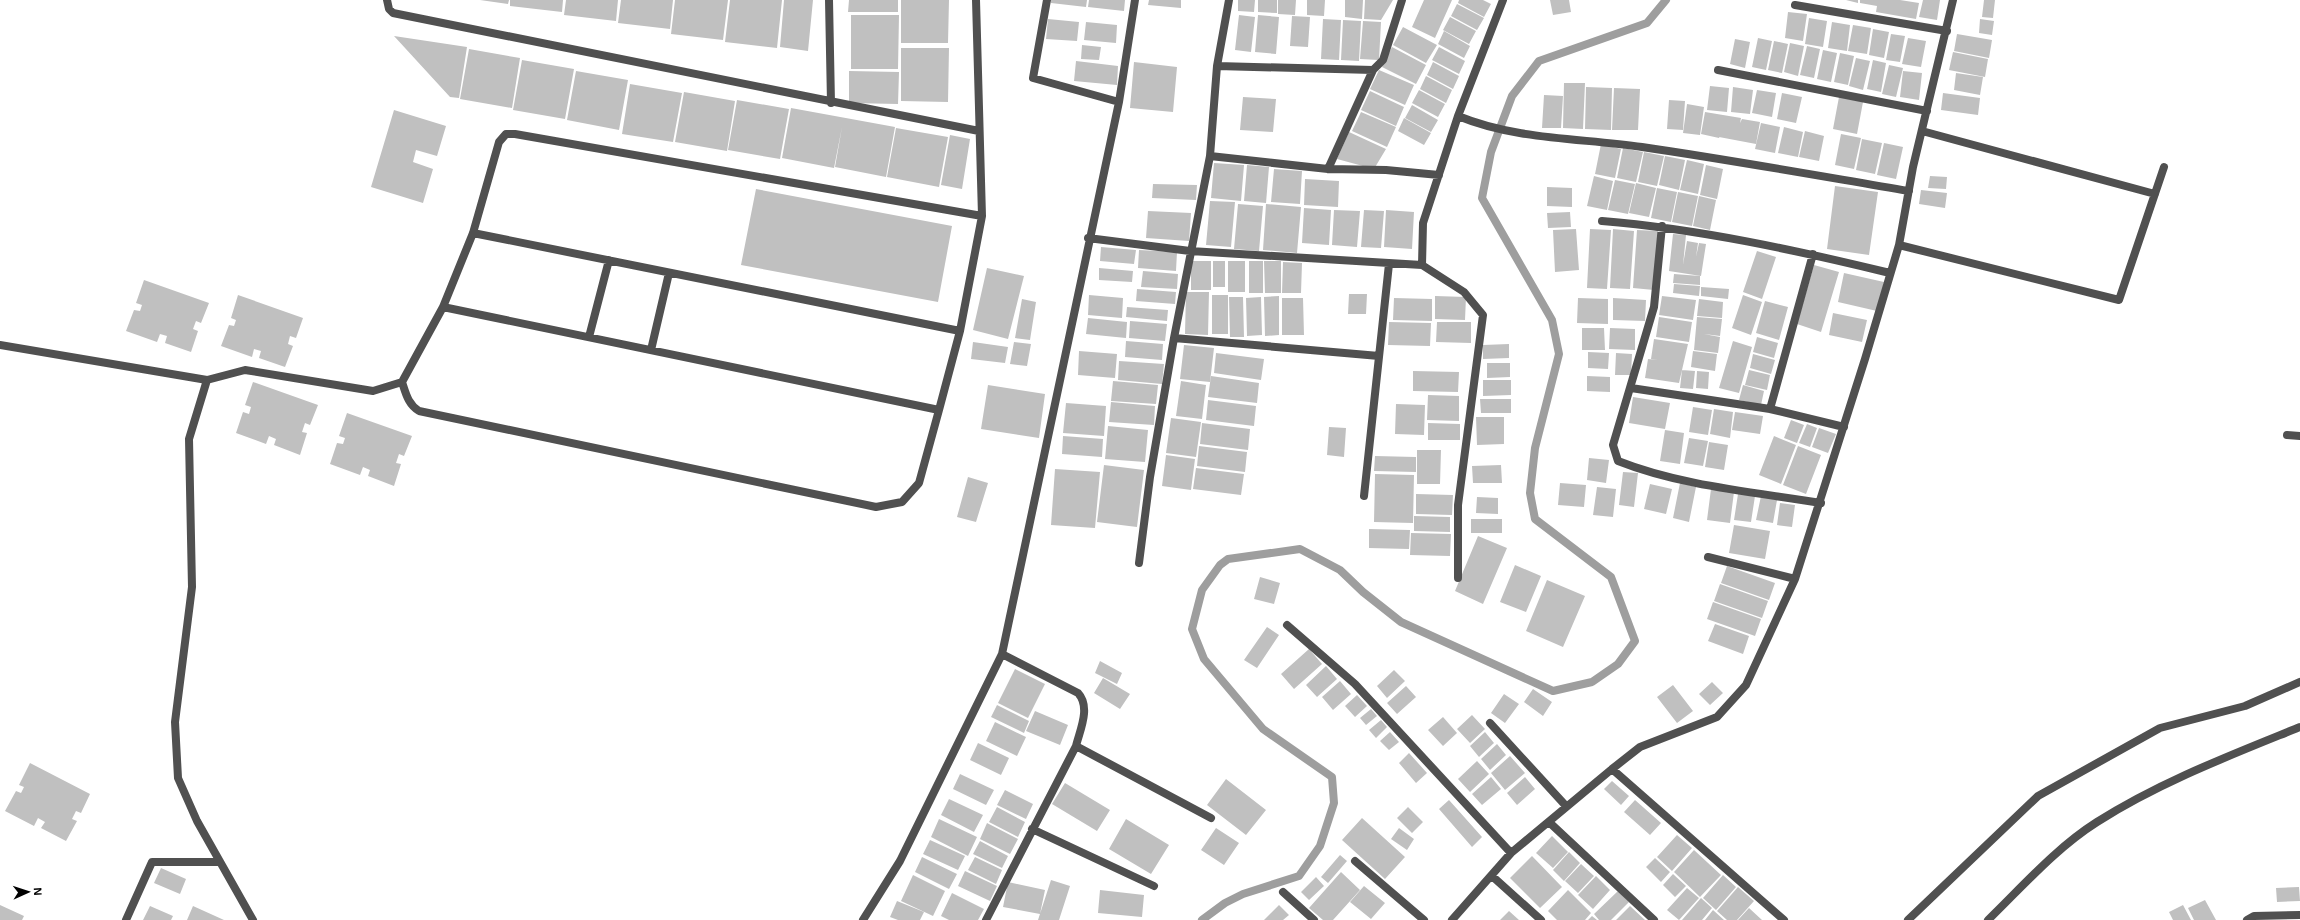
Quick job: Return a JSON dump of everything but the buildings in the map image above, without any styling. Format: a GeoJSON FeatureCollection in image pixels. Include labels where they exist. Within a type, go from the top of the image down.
{"type":"FeatureCollection","features":[{"type":"Feature","properties":{"kind":"street"},"geometry":{"type":"LineString","coordinates":[[387,0],[389,9],[393,13],[831,103],[980,131]]}},
{"type":"Feature","properties":{"kind":"street"},"geometry":{"type":"LineString","coordinates":[[829,0],[831,103]]}},
{"type":"Feature","properties":{"kind":"street"},"geometry":{"type":"LineString","coordinates":[[402,382],[412,407],[419,411],[876,507],[902,502],[919,483],[960,331],[982,216],[976,0]]}},
{"type":"Feature","properties":{"kind":"street"},"geometry":{"type":"LineString","coordinates":[[1047,0],[1033,78],[1119,102]]}},
{"type":"Feature","properties":{"kind":"street"},"geometry":{"type":"LineString","coordinates":[[863,920],[900,861],[1002,654],[1088,238],[1119,102],[1135,0]]}},
{"type":"Feature","properties":{"kind":"street"},"geometry":{"type":"LineString","coordinates":[[1139,563],[1150,477],[1174,338],[1210,156],[1217,66],[1229,0]]}},
{"type":"Feature","properties":{"kind":"street"},"geometry":{"type":"LineString","coordinates":[[1328,169],[1373,70],[1383,60],[1402,0]]}},
{"type":"Feature","properties":{"kind":"street"},"geometry":{"type":"LineString","coordinates":[[1422,265],[1423,223],[1458,116],[1504,0]]}},
{"type":"Feature","properties":{"kind":"street"},"geometry":{"type":"LineString","coordinates":[[1452,920],[1511,853],[1550,823],[1566,806],[1640,746],[1717,716],[1746,685],[1795,579],[1821,503],[1899,245],[1922,131],[1953,0]]}},
{"type":"Feature","properties":{"kind":"street"},"geometry":{"type":"LineString","coordinates":[[1795,5],[1946,31]]}},
{"type":"Feature","properties":{"kind":"street"},"geometry":{"type":"LineString","coordinates":[[1217,66],[1373,70]]}},
{"type":"Feature","properties":{"kind":"street"},"geometry":{"type":"LineString","coordinates":[[1718,70],[1927,111]]}},
{"type":"Feature","properties":{"kind":"street"},"geometry":{"type":"LineString","coordinates":[[1458,116],[1479,125],[1532,135],[1642,147],[1909,191]]}},
{"type":"Feature","properties":{"kind":"street"},"geometry":{"type":"LineString","coordinates":[[1922,131],[2155,194]]}},
{"type":"Feature","properties":{"kind":"street"},"geometry":{"type":"LineString","coordinates":[[0,345],[207,380],[245,370],[373,391],[402,382],[443,307],[472,233],[499,142],[506,134],[515,134],[982,216]]}},
{"type":"Feature","properties":{"kind":"street"},"geometry":{"type":"LineString","coordinates":[[1210,156],[1328,169],[1386,170],[1439,175]]}},
{"type":"Feature","properties":{"kind":"street"},"geometry":{"type":"LineString","coordinates":[[1899,245],[2119,300],[2164,167]]}},
{"type":"Feature","properties":{"kind":"street"},"geometry":{"type":"LineString","coordinates":[[1602,221],[1662,226],[1813,254],[1890,273]]}},
{"type":"Feature","properties":{"kind":"street"},"geometry":{"type":"LineString","coordinates":[[1662,226],[1654,307],[1614,445],[1618,461],[1638,469],[1710,485],[1821,503]]}},
{"type":"Feature","properties":{"kind":"street"},"geometry":{"type":"LineString","coordinates":[[472,233],[960,331]]}},
{"type":"Feature","properties":{"kind":"street"},"geometry":{"type":"LineString","coordinates":[[1088,238],[1190,251],[1422,265],[1464,292],[1483,315],[1458,505],[1458,578]]}},
{"type":"Feature","properties":{"kind":"street"},"geometry":{"type":"LineString","coordinates":[[1770,408],[1813,254]]}},
{"type":"Feature","properties":{"kind":"street"},"geometry":{"type":"LineString","coordinates":[[589,337],[609,260]]}},
{"type":"Feature","properties":{"kind":"street"},"geometry":{"type":"LineString","coordinates":[[1364,496],[1389,264]]}},
{"type":"Feature","properties":{"kind":"street"},"geometry":{"type":"LineString","coordinates":[[651,350],[669,273]]}},
{"type":"Feature","properties":{"kind":"street"},"geometry":{"type":"LineString","coordinates":[[443,307],[939,410]]}},
{"type":"Feature","properties":{"kind":"street"},"geometry":{"type":"LineString","coordinates":[[1174,338],[1379,356]]}},
{"type":"Feature","properties":{"kind":"street"},"geometry":{"type":"LineString","coordinates":[[207,380],[189,439],[192,587],[175,722],[178,778],[196,821],[253,920]]}},
{"type":"Feature","properties":{"kind":"street"},"geometry":{"type":"LineString","coordinates":[[1631,388],[1770,408],[1844,427]]}},
{"type":"Feature","properties":{"kind":"street"},"geometry":{"type":"LineString","coordinates":[[2287,435],[2300,436]]}},
{"type":"Feature","properties":{"kind":"street"},"geometry":{"type":"LineString","coordinates":[[1708,557],[1795,579]]}},
{"type":"Feature","properties":{"kind":"street"},"geometry":{"type":"LineString","coordinates":[[1287,625],[1355,684],[1511,853]]}},
{"type":"Feature","properties":{"kind":"street"},"geometry":{"type":"LineString","coordinates":[[986,920],[1076,746],[1084,711],[1082,698],[1078,693],[1002,654]]}},
{"type":"Feature","properties":{"kind":"street"},"geometry":{"type":"LineString","coordinates":[[1908,920],[2038,796],[2160,728],[2245,706],[2300,682]]}},
{"type":"Feature","properties":{"kind":"street"},"geometry":{"type":"LineString","coordinates":[[1490,723],[1566,806]]}},
{"type":"Feature","properties":{"kind":"street"},"geometry":{"type":"LineString","coordinates":[[1988,920],[2058,851],[2096,822],[2192,770],[2300,727]]}},
{"type":"Feature","properties":{"kind":"street"},"geometry":{"type":"LineString","coordinates":[[1076,746],[1211,818]]}},
{"type":"Feature","properties":{"kind":"street"},"geometry":{"type":"LineString","coordinates":[[1612,769],[1784,920]]}},
{"type":"Feature","properties":{"kind":"street"},"geometry":{"type":"LineString","coordinates":[[1550,823],[1654,920]]}},
{"type":"Feature","properties":{"kind":"street"},"geometry":{"type":"LineString","coordinates":[[1032,829],[1154,886]]}},
{"type":"Feature","properties":{"kind":"street"},"geometry":{"type":"LineString","coordinates":[[1355,861],[1424,920]]}},
{"type":"Feature","properties":{"kind":"street"},"geometry":{"type":"LineString","coordinates":[[126,920],[152,862],[219,862]]}},
{"type":"Feature","properties":{"kind":"street"},"geometry":{"type":"LineString","coordinates":[[1492,876],[1541,920]]}},
{"type":"Feature","properties":{"kind":"street"},"geometry":{"type":"LineString","coordinates":[[1283,892],[1314,920]]}},
{"type":"Feature","properties":{"kind":"street"},"geometry":{"type":"LineString","coordinates":[[2251,919],[2300,915]]}},
{"type":"Feature","properties":{"kind":"waterway"},"geometry":{"type":"LineString","coordinates":[[1202,920],[1225,903],[1243,894],[1299,876],[1320,846],[1334,803],[1332,777],[1263,729],[1204,659],[1192,629],[1202,590],[1220,565],[1228,559],[1300,549],[1340,570],[1363,592],[1401,622],[1553,691],[1592,682],[1618,664],[1635,641],[1611,577],[1535,519],[1530,493],[1535,448],[1559,354],[1552,320],[1482,198],[1491,152],[1512,96],[1539,61],[1647,23],[1666,0]]}}]}
